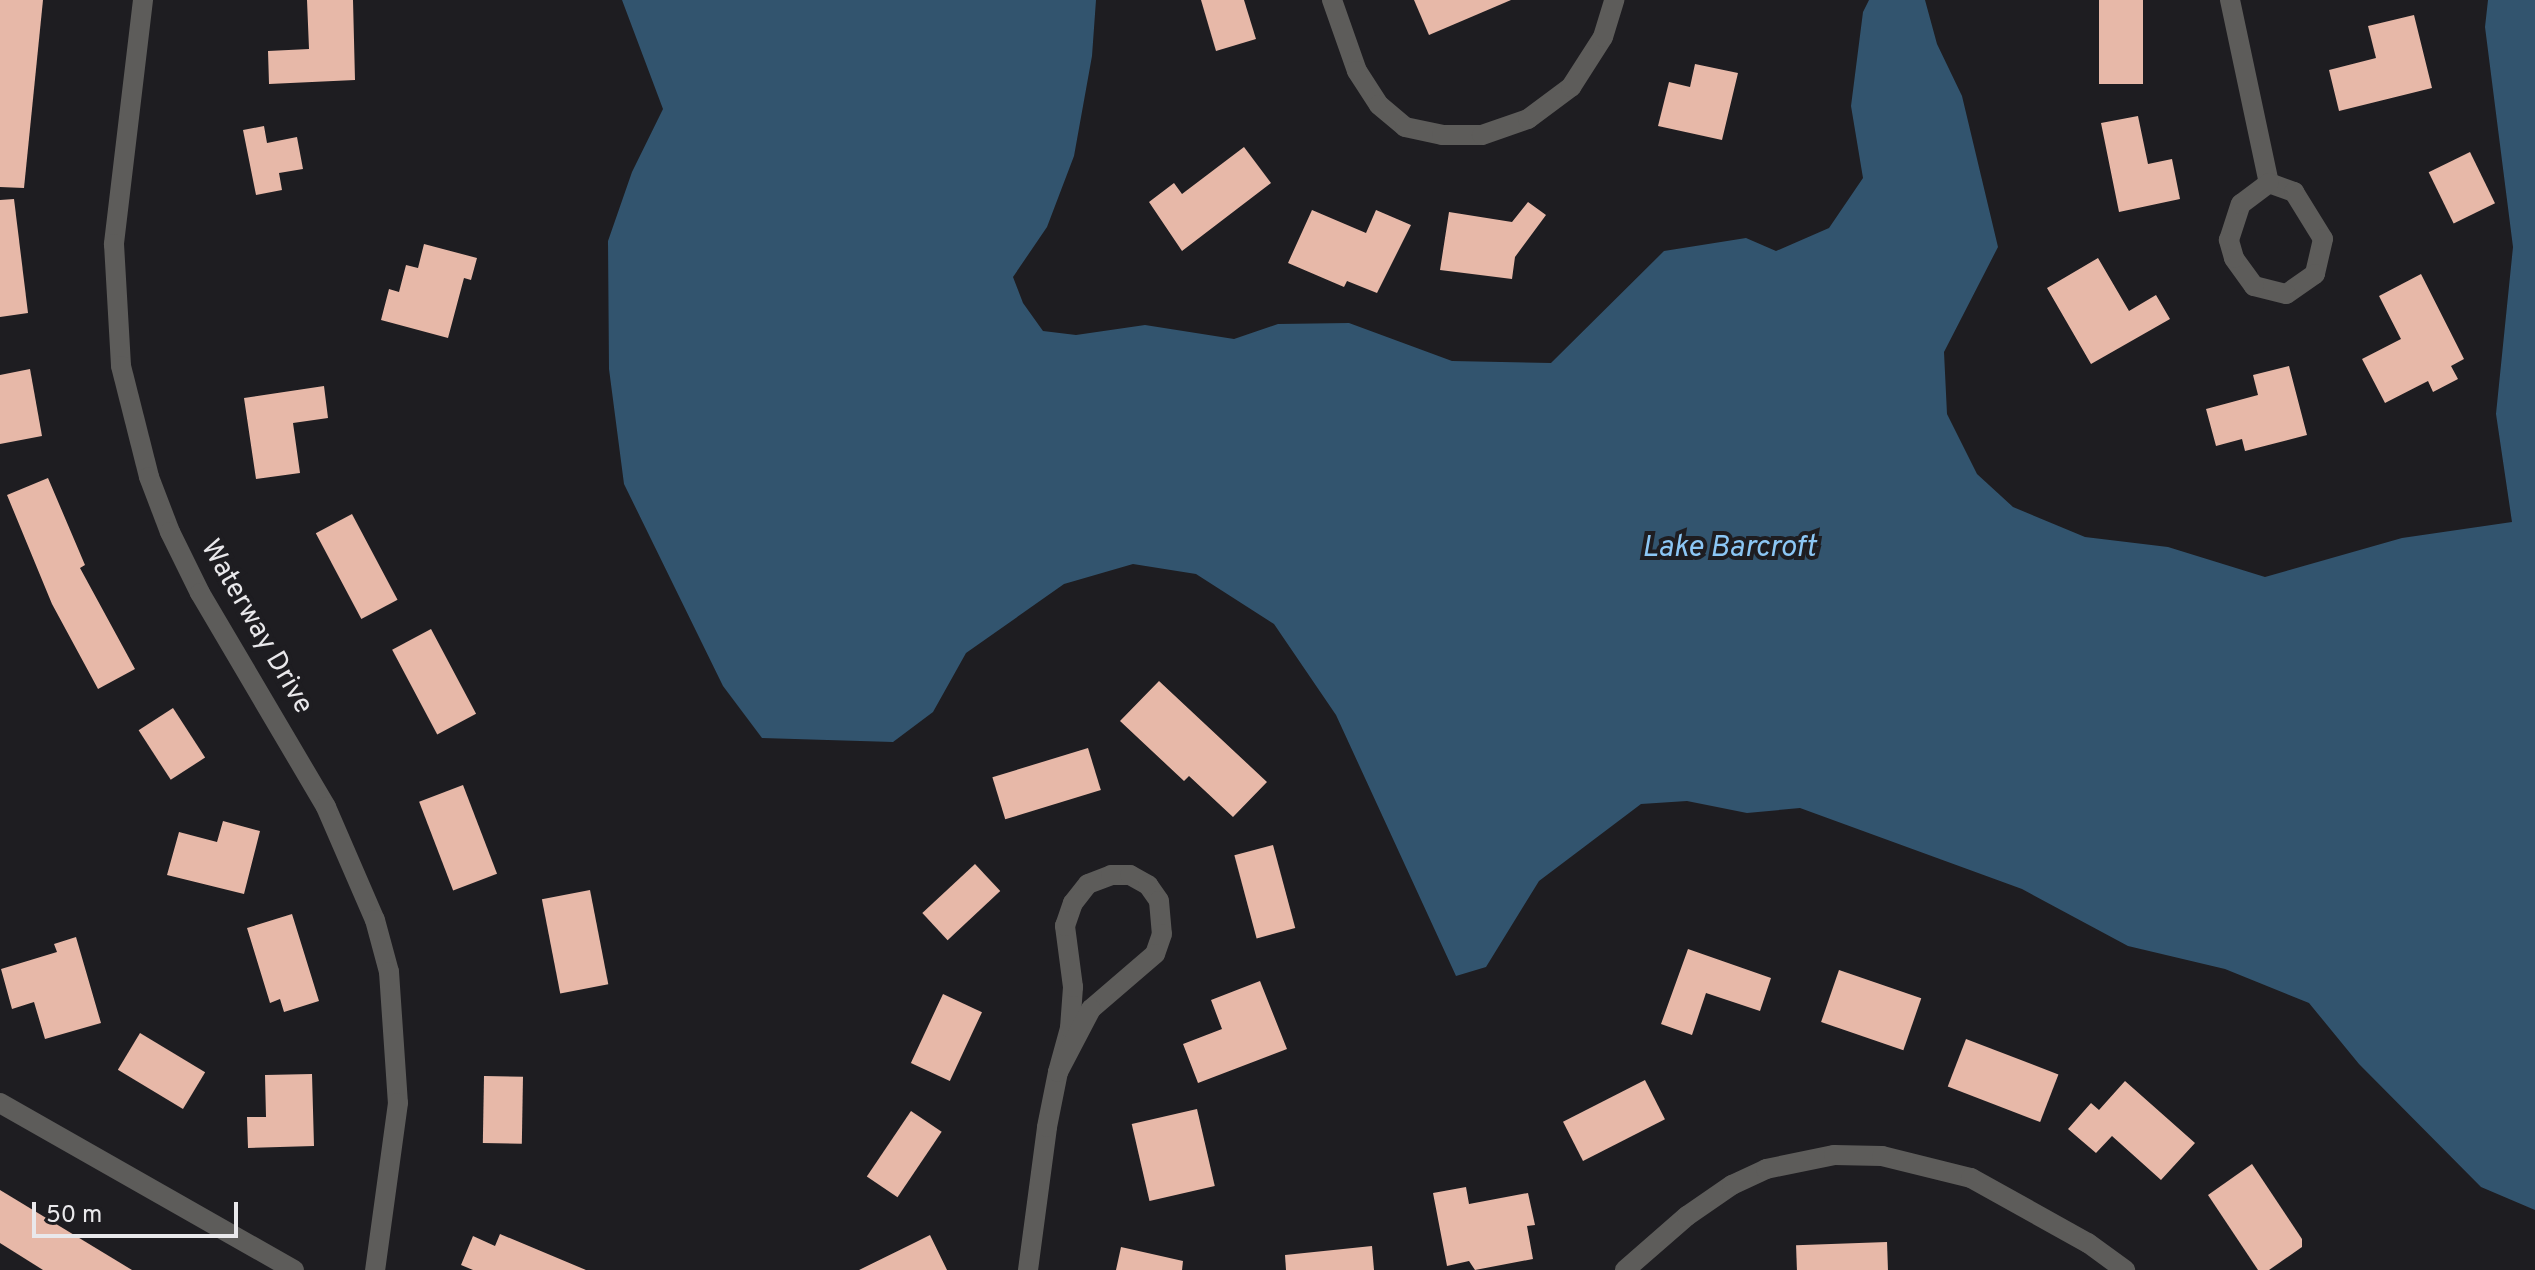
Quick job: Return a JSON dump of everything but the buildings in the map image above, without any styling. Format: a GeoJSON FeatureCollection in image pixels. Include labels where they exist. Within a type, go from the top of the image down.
{"type":"FeatureCollection","features":[{"type":"Feature","properties":{"kind":"street","name":"Waterway Drive"},"geometry":{"type":"LineString","coordinates":[[143,0],[114,244],[121,366],[149,477],[170,532],[200,593],[326,807],[375,920],[389,972],[398,1103],[375,1270]]}},
{"type":"Feature","properties":{"kind":"street"},"geometry":{"type":"LineString","coordinates":[[1332,0],[1357,71],[1379,105],[1405,127],[1442,135],[1482,135],[1528,119],[1571,87],[1603,37],[1614,0]]}},
{"type":"Feature","properties":{"kind":"street"},"geometry":{"type":"LineString","coordinates":[[2230,0],[2269,183]]}},
{"type":"Feature","properties":{"kind":"street"},"geometry":{"type":"LineString","coordinates":[[2269,183],[2294,192],[2323,239],[2315,274],[2286,294],[2254,286],[2234,258],[2229,240],[2241,204],[2269,183]]}},
{"type":"Feature","properties":{"kind":"street"},"geometry":{"type":"LineString","coordinates":[[1028,1270],[1058,1072],[1070,1028],[1073,987],[1065,926],[1073,903],[1088,884],[1111,875],[1130,875],[1148,885],[1159,901],[1162,934],[1155,954],[1091,1009],[1058,1072]]}},
{"type":"Feature","properties":{"kind":"street"},"geometry":{"type":"LineString","coordinates":[[0,1103],[294,1270]]}},
{"type":"Feature","properties":{"kind":"street"},"geometry":{"type":"LineString","coordinates":[[1625,1270],[1687,1216],[1732,1185],[1779,1166],[1834,1155],[1882,1156],[1971,1178],[2062,1228],[2125,1270]]}},
{"type":"Feature","properties":{"kind":"water","name":"Lake Barcroft"},"geometry":{"type":"Polygon","coordinates":[[[622,0],[1096,0],[1092,56],[1074,156],[1047,227],[1013,277],[1023,303],[1043,331],[1076,335],[1145,325],[1234,339],[1278,324],[1349,323],[1452,361],[1551,363],[1664,251],[1746,238],[1776,251],[1829,228],[1863,178],[1851,106],[1863,12],[1869,0],[1925,0],[1937,44],[1962,96],[1998,247],[1944,352],[1947,414],[1977,474],[2013,507],[2085,537],[2168,547],[2265,577],[2402,538],[2512,522],[2496,414],[2513,247],[2485,27],[2488,0],[2535,0],[2535,1210],[2481,1187],[2359,1064],[2309,1003],[2225,969],[2128,946],[2022,889],[1800,808],[1747,813],[1687,801],[1641,804],[1539,881],[1486,967],[1456,976],[1336,715],[1274,624],[1196,574],[1133,564],[1064,584],[966,653],[933,712],[893,742],[762,738],[723,686],[624,484],[609,369],[608,241],[632,172],[663,109],[622,0]]]}}]}
